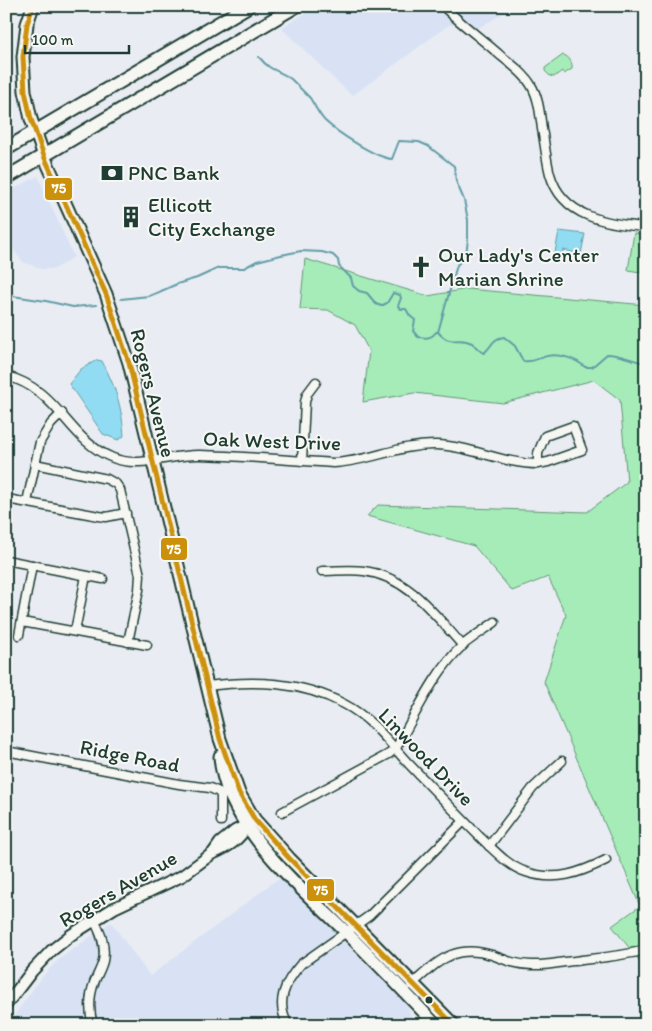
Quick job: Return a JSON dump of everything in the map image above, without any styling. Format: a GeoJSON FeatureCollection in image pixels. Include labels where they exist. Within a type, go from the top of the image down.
{"type":"FeatureCollection","features":[{"type":"Feature","properties":{"kind":"main road","name":"Rogers Avenue"},"geometry":{"type":"LineString","coordinates":[[33,6],[24,41],[23,64],[25,91],[35,132],[100,280],[113,312],[129,362],[151,461],[220,739],[221,766],[235,807],[251,823]]}},
{"type":"Feature","properties":{"kind":"main road"},"geometry":{"type":"LineString","coordinates":[[6,149],[248,6]]}},
{"type":"Feature","properties":{"kind":"main road"},"geometry":{"type":"LineString","coordinates":[[6,178],[296,6]]}},
{"type":"Feature","properties":{"kind":"main road"},"geometry":{"type":"LineString","coordinates":[[251,823],[357,926],[454,1025]]}},
{"type":"Feature","properties":{"kind":"main road"},"geometry":{"type":"LineString","coordinates":[[251,823],[282,868],[436,1025]]}},
{"type":"Feature","properties":{"kind":"street"},"geometry":{"type":"LineString","coordinates":[[443,6],[517,69],[531,85],[538,102],[550,174],[555,187],[566,203],[586,216],[646,227]]}},
{"type":"Feature","properties":{"kind":"street","name":"Oak West Drive"},"geometry":{"type":"LineString","coordinates":[[6,376],[28,384],[46,397],[62,413],[77,434],[96,450],[115,459],[151,461],[199,455],[346,463],[403,448],[435,445],[470,450],[516,463],[538,464],[582,450],[573,426],[545,436],[538,453],[538,464]]}},
{"type":"Feature","properties":{"kind":"street"},"geometry":{"type":"LineString","coordinates":[[302,461],[305,402],[307,394],[316,382]]}},
{"type":"Feature","properties":{"kind":"street"},"geometry":{"type":"LineString","coordinates":[[27,502],[40,442],[45,432],[62,413]]}},
{"type":"Feature","properties":{"kind":"street"},"geometry":{"type":"LineString","coordinates":[[35,464],[111,481],[120,490],[140,575],[139,590],[128,642]]}},
{"type":"Feature","properties":{"kind":"street"},"geometry":{"type":"LineString","coordinates":[[7,499],[106,517],[126,513]]}},
{"type":"Feature","properties":{"kind":"street"},"geometry":{"type":"LineString","coordinates":[[6,560],[103,579]]}},
{"type":"Feature","properties":{"kind":"street"},"geometry":{"type":"LineString","coordinates":[[19,636],[32,565]]}},
{"type":"Feature","properties":{"kind":"street"},"geometry":{"type":"LineString","coordinates":[[322,571],[364,571],[390,578],[414,593],[462,646]]}},
{"type":"Feature","properties":{"kind":"street"},"geometry":{"type":"LineString","coordinates":[[75,631],[86,576]]}},
{"type":"Feature","properties":{"kind":"street"},"geometry":{"type":"LineString","coordinates":[[22,622],[147,645]]}},
{"type":"Feature","properties":{"kind":"street"},"geometry":{"type":"LineString","coordinates":[[282,812],[389,754],[396,748],[432,685],[462,646],[495,622]]}},
{"type":"Feature","properties":{"kind":"street","name":"Linwood Drive"},"geometry":{"type":"LineString","coordinates":[[207,686],[250,682],[286,685],[326,696],[343,703],[375,726],[464,822],[504,860],[516,868],[539,875],[553,876],[585,871],[606,860]]}},
{"type":"Feature","properties":{"kind":"street","name":"Ridge Road"},"geometry":{"type":"LineString","coordinates":[[6,750],[179,784],[210,788],[221,796],[221,821]]}},
{"type":"Feature","properties":{"kind":"street"},"geometry":{"type":"LineString","coordinates":[[489,846],[533,788],[562,761]]}},
{"type":"Feature","properties":{"kind":"street"},"geometry":{"type":"LineString","coordinates":[[288,1025],[283,1017],[282,1000],[287,981],[301,964],[357,926],[464,822]]}},
{"type":"Feature","properties":{"kind":"street","name":"Rogers Avenue"},"geometry":{"type":"LineString","coordinates":[[6,1005],[32,971],[50,952],[94,920],[182,876],[213,853],[220,843],[235,831],[251,823]]}},
{"type":"Feature","properties":{"kind":"street"},"geometry":{"type":"LineString","coordinates":[[93,1025],[90,1012],[91,994],[103,962],[101,933],[94,920]]}},
{"type":"Feature","properties":{"kind":"street"},"geometry":{"type":"LineString","coordinates":[[404,991],[432,965],[442,959],[463,952],[480,953],[510,962],[533,966],[646,950]]}},
{"type":"Feature","properties":{"kind":"shaded area"},"geometry":{"type":"Polygon","coordinates":[[[317,6],[516,6],[468,34],[455,25],[449,25],[352,96],[281,28],[317,6]]]}},
{"type":"Feature","properties":{"kind":"shaded area"},"geometry":{"type":"Polygon","coordinates":[[[38,176],[74,257],[55,269],[41,269],[23,262],[6,241],[6,193],[38,176]]]}},
{"type":"Feature","properties":{"kind":"shaded area"},"geometry":{"type":"Polygon","coordinates":[[[280,877],[407,1004],[414,1025],[28,1025],[14,1016],[40,979],[58,960],[111,922],[150,976],[280,877]]]}},
{"type":"Feature","properties":{"kind":"green space"},"geometry":{"type":"Polygon","coordinates":[[[563,55],[570,60],[572,69],[564,74],[562,71],[554,77],[550,76],[545,71],[545,68],[563,55]]]}},
{"type":"Feature","properties":{"kind":"green space"},"geometry":{"type":"Polygon","coordinates":[[[634,233],[646,235],[646,273],[628,270],[634,233]]]}},
{"type":"Feature","properties":{"kind":"green space"},"geometry":{"type":"Polygon","coordinates":[[[305,259],[428,296],[467,289],[646,305],[646,969],[612,926],[640,906],[544,682],[566,615],[548,577],[512,591],[474,546],[367,516],[378,505],[587,512],[627,482],[620,400],[594,380],[503,403],[414,393],[363,402],[369,351],[355,325],[328,310],[300,309],[305,259]]]}},
{"type":"Feature","properties":{"kind":"water"},"geometry":{"type":"Polygon","coordinates":[[[559,231],[585,234],[581,254],[563,250],[560,259],[554,258],[559,231]]]}},
{"type":"Feature","properties":{"kind":"water"},"geometry":{"type":"Polygon","coordinates":[[[97,360],[102,361],[107,371],[120,407],[124,436],[118,440],[103,434],[69,384],[81,369],[97,360]]]}},
{"type":"Feature","properties":{"kind":"waterway"},"geometry":{"type":"LineString","coordinates":[[259,57],[268,66],[291,79],[310,98],[325,121],[367,150],[392,159],[399,141],[419,142],[428,146],[454,166],[456,181],[464,200],[468,220],[468,239],[466,255],[457,265],[438,332],[443,337],[451,340],[467,341],[484,353],[497,339],[504,337],[515,346],[523,361],[557,355],[572,359],[585,367],[592,367],[607,354],[646,363]]}},
{"type":"Feature","properties":{"kind":"waterway"},"geometry":{"type":"LineString","coordinates":[[121,299],[149,296],[219,268],[244,268],[257,261],[301,251],[322,252],[333,255],[338,260],[339,266],[351,278],[353,286],[359,291],[367,293],[376,304],[381,306],[387,303],[393,293],[400,295],[401,298],[398,306],[401,309],[406,309],[415,320],[413,331],[418,337],[428,338],[438,332]]}},
{"type":"Feature","properties":{"kind":"waterway"},"geometry":{"type":"LineString","coordinates":[[6,295],[73,307],[96,305]]}},
{"type":"Feature","properties":{"kind":"transit line","name":"75"},"geometry":{"type":"LineString","coordinates":[[33,6],[27,24],[23,57],[25,91],[31,119],[44,156],[106,294],[129,363],[220,739],[239,793],[255,820],[289,858],[454,1025]]}},
{"type":"Feature","properties":{"kind":"place","name":"PNC Bank"},"geometry":{"type":"Point","coordinates":[112,173]}},
{"type":"Feature","properties":{"kind":"place","name":"Ellicott City Exchange"},"geometry":{"type":"Point","coordinates":[131,217]}},
{"type":"Feature","properties":{"kind":"place","name":"Our Lady's Center Marian Shrine"},"geometry":{"type":"Point","coordinates":[421,267]}}]}
